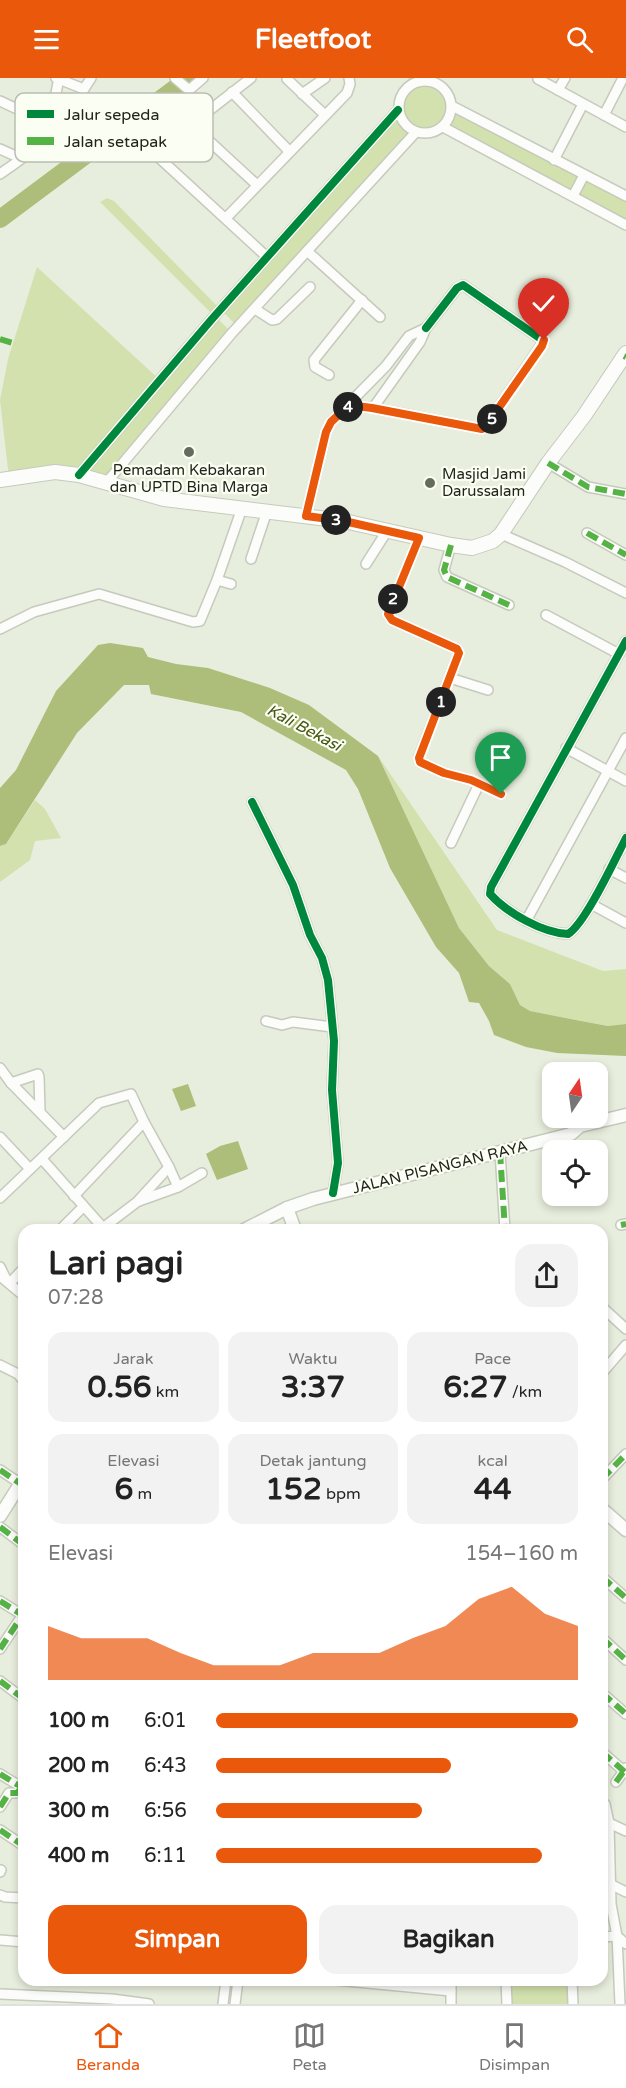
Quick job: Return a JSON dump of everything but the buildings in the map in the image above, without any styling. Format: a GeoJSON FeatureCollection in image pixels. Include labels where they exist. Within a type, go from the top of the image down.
{"type":"FeatureCollection","features":[{"type":"Feature","properties":{"kind":"main road"},"geometry":{"type":"LineString","coordinates":[[0,480],[55,472],[79,475],[164,499],[344,521],[472,548],[493,541],[501,534],[625,355]]}},
{"type":"Feature","properties":{"kind":"street"},"geometry":{"type":"LineString","coordinates":[[56,93],[58,78],[84,89],[91,78]]}},
{"type":"Feature","properties":{"kind":"street"},"geometry":{"type":"LineString","coordinates":[[176,79],[189,90],[203,78]]}},
{"type":"Feature","properties":{"kind":"street"},"geometry":{"type":"LineString","coordinates":[[213,108],[251,78]]}},
{"type":"Feature","properties":{"kind":"street"},"geometry":{"type":"LineString","coordinates":[[302,94],[325,78]]}},
{"type":"Feature","properties":{"kind":"street"},"geometry":{"type":"LineString","coordinates":[[226,218],[347,93],[349,78]]}},
{"type":"Feature","properties":{"kind":"street"},"geometry":{"type":"LineString","coordinates":[[558,90],[565,78]]}},
{"type":"Feature","properties":{"kind":"street"},"geometry":{"type":"LineString","coordinates":[[604,115],[623,78]]}},
{"type":"Feature","properties":{"kind":"street"},"geometry":{"type":"LineString","coordinates":[[287,79],[325,116]]}},
{"type":"Feature","properties":{"kind":"street"},"geometry":{"type":"LineString","coordinates":[[429,79],[441,85],[449,94],[452,106],[450,117],[443,127],[430,133],[416,132],[404,124],[398,110],[400,96],[409,81],[429,79]]}},
{"type":"Feature","properties":{"kind":"street"},"geometry":{"type":"LineString","coordinates":[[538,79],[626,127]]}},
{"type":"Feature","properties":{"kind":"street"},"geometry":{"type":"LineString","coordinates":[[232,92],[289,151]]}},
{"type":"Feature","properties":{"kind":"street"},"geometry":{"type":"LineString","coordinates":[[0,101],[15,108]]}},
{"type":"Feature","properties":{"kind":"street"},"geometry":{"type":"LineString","coordinates":[[554,160],[584,104]]}},
{"type":"Feature","properties":{"kind":"street"},"geometry":{"type":"LineString","coordinates":[[452,106],[626,196]]}},
{"type":"Feature","properties":{"kind":"street"},"geometry":{"type":"LineString","coordinates":[[79,475],[212,319],[398,110]]}},
{"type":"Feature","properties":{"kind":"street"},"geometry":{"type":"LineString","coordinates":[[443,127],[626,225]]}},
{"type":"Feature","properties":{"kind":"street"},"geometry":{"type":"LineString","coordinates":[[107,482],[255,309],[416,132]]}},
{"type":"Feature","properties":{"kind":"street"},"geometry":{"type":"LineString","coordinates":[[213,144],[257,185]]}},
{"type":"Feature","properties":{"kind":"street"},"geometry":{"type":"LineString","coordinates":[[0,149],[15,156]]}},
{"type":"Feature","properties":{"kind":"street"},"geometry":{"type":"LineString","coordinates":[[0,174],[15,162]]}},
{"type":"Feature","properties":{"kind":"street"},"geometry":{"type":"LineString","coordinates":[[164,162],[267,257]]}},
{"type":"Feature","properties":{"kind":"street"},"geometry":{"type":"LineString","coordinates":[[573,196],[584,175]]}},
{"type":"Feature","properties":{"kind":"street"},"geometry":{"type":"LineString","coordinates":[[307,251],[380,317]]}},
{"type":"Feature","properties":{"kind":"street"},"geometry":{"type":"LineString","coordinates":[[349,405],[482,429],[544,341],[463,285],[457,288],[426,328],[420,342],[372,408]]}},
{"type":"Feature","properties":{"kind":"street"},"geometry":{"type":"LineString","coordinates":[[255,309],[272,320],[277,319],[310,287]]}},
{"type":"Feature","properties":{"kind":"street"},"geometry":{"type":"LineString","coordinates":[[329,375],[315,367],[314,360],[362,300]]}},
{"type":"Feature","properties":{"kind":"street"},"geometry":{"type":"LineString","coordinates":[[306,516],[326,432],[331,422],[386,366],[409,336],[426,328]]}},
{"type":"Feature","properties":{"kind":"street"},"geometry":{"type":"LineString","coordinates":[[386,366],[398,374]]}},
{"type":"Feature","properties":{"kind":"street"},"geometry":{"type":"LineString","coordinates":[[548,463],[588,487],[626,494]]}},
{"type":"Feature","properties":{"kind":"street"},"geometry":{"type":"LineString","coordinates":[[0,629],[33,612],[99,594],[194,622],[200,621],[242,508]]}},
{"type":"Feature","properties":{"kind":"street"},"geometry":{"type":"LineString","coordinates":[[251,559],[267,511]]}},
{"type":"Feature","properties":{"kind":"street"},"geometry":{"type":"LineString","coordinates":[[366,564],[387,531]]}},
{"type":"Feature","properties":{"kind":"street"},"geometry":{"type":"LineString","coordinates":[[587,533],[626,555]]}},
{"type":"Feature","properties":{"kind":"street"},"geometry":{"type":"LineString","coordinates":[[501,534],[565,562],[626,593]]}},
{"type":"Feature","properties":{"kind":"street"},"geometry":{"type":"LineString","coordinates":[[419,538],[388,614],[392,620],[457,649],[459,653],[419,759],[428,767],[501,794]]}},
{"type":"Feature","properties":{"kind":"street"},"geometry":{"type":"LineString","coordinates":[[451,545],[444,570],[447,577],[509,605]]}},
{"type":"Feature","properties":{"kind":"street"},"geometry":{"type":"LineString","coordinates":[[217,580],[231,584]]}},
{"type":"Feature","properties":{"kind":"street"},"geometry":{"type":"LineString","coordinates":[[546,615],[620,654]]}},
{"type":"Feature","properties":{"kind":"street"},"geometry":{"type":"LineString","coordinates":[[626,641],[490,892],[493,898],[526,921],[553,932],[572,933],[591,904],[626,838]]}},
{"type":"Feature","properties":{"kind":"street"},"geometry":{"type":"LineString","coordinates":[[450,678],[488,690]]}},
{"type":"Feature","properties":{"kind":"street"},"geometry":{"type":"LineString","coordinates":[[526,921],[626,738]]}},
{"type":"Feature","properties":{"kind":"street"},"geometry":{"type":"LineString","coordinates":[[566,748],[626,781]]}},
{"type":"Feature","properties":{"kind":"street"},"geometry":{"type":"LineString","coordinates":[[451,843],[479,784]]}},
{"type":"Feature","properties":{"kind":"street"},"geometry":{"type":"LineString","coordinates":[[252,802],[293,885],[310,935],[322,958],[328,980],[332,1026],[332,1090],[338,1163],[333,1193]]}},
{"type":"Feature","properties":{"kind":"street"},"geometry":{"type":"LineString","coordinates":[[609,869],[626,878]]}},
{"type":"Feature","properties":{"kind":"street"},"geometry":{"type":"LineString","coordinates":[[591,904],[626,923]]}},
{"type":"Feature","properties":{"kind":"street"},"geometry":{"type":"LineString","coordinates":[[266,1021],[282,1025],[292,1022],[332,1026]]}},
{"type":"Feature","properties":{"kind":"street"},"geometry":{"type":"LineString","coordinates":[[0,1068],[11,1083],[64,1137]]}},
{"type":"Feature","properties":{"kind":"street"},"geometry":{"type":"LineString","coordinates":[[11,1083],[38,1074],[40,1112]]}},
{"type":"Feature","properties":{"kind":"street"},"geometry":{"type":"LineString","coordinates":[[0,1198],[99,1103],[131,1094],[178,1187]]}},
{"type":"Feature","properties":{"kind":"street","name":"JALAN PISANGAN RAYA"},"geometry":{"type":"LineString","coordinates":[[256,1224],[287,1208],[333,1193],[571,1134],[580,1126],[626,1114]]}},
{"type":"Feature","properties":{"kind":"street"},"geometry":{"type":"LineString","coordinates":[[74,1196],[144,1122]]}},
{"type":"Feature","properties":{"kind":"street"},"geometry":{"type":"LineString","coordinates":[[0,1137],[30,1169]]}},
{"type":"Feature","properties":{"kind":"street"},"geometry":{"type":"LineString","coordinates":[[500,1152],[505,1224]]}},
{"type":"Feature","properties":{"kind":"street"},"geometry":{"type":"LineString","coordinates":[[42,1159],[82,1207],[100,1224]]}},
{"type":"Feature","properties":{"kind":"street"},"geometry":{"type":"LineString","coordinates":[[109,1224],[136,1202],[169,1167]]}},
{"type":"Feature","properties":{"kind":"street"},"geometry":{"type":"LineString","coordinates":[[136,1202],[178,1187],[202,1173]]}},
{"type":"Feature","properties":{"kind":"street"},"geometry":{"type":"LineString","coordinates":[[66,1224],[82,1207]]}},
{"type":"Feature","properties":{"kind":"street"},"geometry":{"type":"LineString","coordinates":[[287,1208],[292,1224]]}},
{"type":"Feature","properties":{"kind":"street"},"geometry":{"type":"LineString","coordinates":[[18,1270],[3,1274],[18,1290]]}},
{"type":"Feature","properties":{"kind":"street"},"geometry":{"type":"LineString","coordinates":[[608,1312],[626,1329]]}},
{"type":"Feature","properties":{"kind":"street"},"geometry":{"type":"LineString","coordinates":[[608,1366],[626,1345]]}},
{"type":"Feature","properties":{"kind":"street"},"geometry":{"type":"LineString","coordinates":[[0,1365],[18,1374]]}},
{"type":"Feature","properties":{"kind":"street"},"geometry":{"type":"LineString","coordinates":[[608,1473],[626,1454]]}},
{"type":"Feature","properties":{"kind":"street"},"geometry":{"type":"LineString","coordinates":[[0,1470],[18,1479]]}},
{"type":"Feature","properties":{"kind":"street"},"geometry":{"type":"LineString","coordinates":[[0,1516],[18,1487]]}},
{"type":"Feature","properties":{"kind":"street"},"geometry":{"type":"LineString","coordinates":[[608,1514],[626,1530]]}},
{"type":"Feature","properties":{"kind":"street"},"geometry":{"type":"LineString","coordinates":[[0,1527],[18,1540]]}},
{"type":"Feature","properties":{"kind":"street"},"geometry":{"type":"LineString","coordinates":[[608,1582],[626,1598]]}},
{"type":"Feature","properties":{"kind":"street"},"geometry":{"type":"LineString","coordinates":[[0,1601],[18,1612]]}},
{"type":"Feature","properties":{"kind":"street"},"geometry":{"type":"LineString","coordinates":[[0,1649],[18,1624]]}},
{"type":"Feature","properties":{"kind":"street"},"geometry":{"type":"LineString","coordinates":[[608,1644],[626,1660]]}},
{"type":"Feature","properties":{"kind":"street"},"geometry":{"type":"LineString","coordinates":[[0,1681],[18,1694]]}},
{"type":"Feature","properties":{"kind":"street"},"geometry":{"type":"LineString","coordinates":[[608,1698],[626,1714]]}},
{"type":"Feature","properties":{"kind":"street"},"geometry":{"type":"LineString","coordinates":[[608,1757],[625,1770],[615,1782]]}},
{"type":"Feature","properties":{"kind":"street"},"geometry":{"type":"LineString","coordinates":[[0,1774],[18,1783]]}},
{"type":"Feature","properties":{"kind":"street"},"geometry":{"type":"LineString","coordinates":[[0,1807],[9,1793],[18,1792]]}},
{"type":"Feature","properties":{"kind":"street"},"geometry":{"type":"LineString","coordinates":[[608,1818],[611,1904],[617,1936],[620,2004]]}},
{"type":"Feature","properties":{"kind":"street"},"geometry":{"type":"LineString","coordinates":[[609,1823],[626,1831]]}},
{"type":"Feature","properties":{"kind":"street"},"geometry":{"type":"LineString","coordinates":[[0,1830],[18,1842]]}},
{"type":"Feature","properties":{"kind":"street"},"geometry":{"type":"LineString","coordinates":[[610,1884],[626,1892]]}},
{"type":"Feature","properties":{"kind":"street"},"geometry":{"type":"LineString","coordinates":[[0,1887],[2,1896],[18,1897]]}},
{"type":"Feature","properties":{"kind":"street"},"geometry":{"type":"LineString","coordinates":[[608,1936],[617,1936],[626,1944]]}},
{"type":"Feature","properties":{"kind":"street"},"geometry":{"type":"LineString","coordinates":[[0,1940],[18,1942]]}},
{"type":"Feature","properties":{"kind":"street"},"geometry":{"type":"LineString","coordinates":[[223,2004],[225,1986]]}},
{"type":"Feature","properties":{"kind":"street"},"geometry":{"type":"LineString","coordinates":[[236,2004],[238,1986]]}},
{"type":"Feature","properties":{"kind":"street"},"geometry":{"type":"LineString","coordinates":[[399,1986],[451,1991]]}},
{"type":"Feature","properties":{"kind":"street"},"geometry":{"type":"LineString","coordinates":[[451,1986],[451,2004]]}},
{"type":"Feature","properties":{"kind":"street"},"geometry":{"type":"LineString","coordinates":[[506,1986],[507,2004]]}},
{"type":"Feature","properties":{"kind":"street"},"geometry":{"type":"LineString","coordinates":[[572,1986],[573,2004]]}},
{"type":"Feature","properties":{"kind":"street"},"geometry":{"type":"LineString","coordinates":[[0,1994],[150,2004]]}},
{"type":"Feature","properties":{"kind":"shaded area"},"geometry":{"type":"Polygon","coordinates":[[[408,78],[429,78],[444,90],[452,106],[626,196],[626,225],[443,127],[430,133],[416,132],[238,327],[221,310],[215,316],[232,333],[107,482],[79,475],[9,478],[0,400],[8,359],[37,267],[160,380],[214,316],[100,202],[107,198],[114,201],[220,309],[398,110],[400,96],[409,85],[408,78]]]}},
{"type":"Feature","properties":{"kind":"shaded area"},"geometry":{"type":"Polygon","coordinates":[[[378,756],[497,930],[603,971],[626,969],[626,1024],[609,1026],[581,1021],[530,1011],[520,1005],[510,984],[489,966],[459,928],[378,756]]]}},
{"type":"Feature","properties":{"kind":"shaded area"},"geometry":{"type":"Polygon","coordinates":[[[35,800],[45,809],[61,838],[35,841],[30,860],[0,882],[0,846],[6,844],[35,800]]]}},
{"type":"Feature","properties":{"kind":"shaded area"},"geometry":{"type":"Polygon","coordinates":[[[506,1986],[572,1986],[573,2004],[507,2004],[506,1986]]]}},
{"type":"Feature","properties":{"kind":"water","name":"Kali Bekasi"},"geometry":{"type":"Polygon","coordinates":[[[110,643],[143,648],[148,657],[176,664],[208,668],[270,688],[309,705],[378,756],[459,928],[489,966],[510,984],[520,1005],[530,1011],[608,1026],[626,1024],[626,1056],[557,1053],[526,1047],[494,1035],[479,1003],[469,1002],[459,973],[436,947],[390,868],[358,789],[346,770],[241,712],[151,694],[149,685],[124,685],[77,733],[6,844],[0,846],[0,788],[16,770],[56,691],[98,645],[110,643]]]}},
{"type":"Feature","properties":{"kind":"water"},"geometry":{"type":"Polygon","coordinates":[[[188,1084],[196,1106],[181,1111],[172,1089],[188,1084]]]}},
{"type":"Feature","properties":{"kind":"water"},"geometry":{"type":"Polygon","coordinates":[[[238,1141],[248,1169],[217,1180],[206,1154],[220,1146],[238,1141]]]}},
{"type":"Feature","properties":{"kind":"waterway"},"geometry":{"type":"LineString","coordinates":[[169,93],[189,78]]}},
{"type":"Feature","properties":{"kind":"waterway"},"geometry":{"type":"LineString","coordinates":[[0,219],[76,162]]}},
{"type":"Feature","properties":{"kind":"marked path"},"geometry":{"type":"LineString","coordinates":[[0,339],[13,343]]}},
{"type":"Feature","properties":{"kind":"marked path"},"geometry":{"type":"LineString","coordinates":[[548,463],[588,487],[626,494]]}},
{"type":"Feature","properties":{"kind":"marked path"},"geometry":{"type":"LineString","coordinates":[[587,533],[626,555]]}},
{"type":"Feature","properties":{"kind":"marked path"},"geometry":{"type":"LineString","coordinates":[[451,545],[444,570],[447,577],[509,605]]}},
{"type":"Feature","properties":{"kind":"marked path"},"geometry":{"type":"LineString","coordinates":[[500,1152],[505,1224]]}},
{"type":"Feature","properties":{"kind":"marked path"},"geometry":{"type":"LineString","coordinates":[[621,1225],[626,1224]]}},
{"type":"Feature","properties":{"kind":"marked path"},"geometry":{"type":"LineString","coordinates":[[608,1473],[626,1454]]}},
{"type":"Feature","properties":{"kind":"marked path"},"geometry":{"type":"LineString","coordinates":[[0,1470],[18,1482]]}},
{"type":"Feature","properties":{"kind":"marked path"},"geometry":{"type":"LineString","coordinates":[[0,1527],[18,1540]]}},
{"type":"Feature","properties":{"kind":"marked path"},"geometry":{"type":"LineString","coordinates":[[608,1582],[626,1598]]}},
{"type":"Feature","properties":{"kind":"marked path"},"geometry":{"type":"LineString","coordinates":[[0,1601],[18,1612]]}},
{"type":"Feature","properties":{"kind":"marked path"},"geometry":{"type":"LineString","coordinates":[[0,1649],[18,1622]]}},
{"type":"Feature","properties":{"kind":"marked path"},"geometry":{"type":"LineString","coordinates":[[608,1644],[626,1660]]}},
{"type":"Feature","properties":{"kind":"marked path"},"geometry":{"type":"LineString","coordinates":[[0,1681],[18,1694]]}},
{"type":"Feature","properties":{"kind":"marked path"},"geometry":{"type":"LineString","coordinates":[[608,1698],[626,1714]]}},
{"type":"Feature","properties":{"kind":"marked path"},"geometry":{"type":"LineString","coordinates":[[608,1757],[626,1773]]}},
{"type":"Feature","properties":{"kind":"marked path"},"geometry":{"type":"LineString","coordinates":[[616,1782],[626,1768]]}},
{"type":"Feature","properties":{"kind":"marked path"},"geometry":{"type":"LineString","coordinates":[[0,1774],[18,1785]]}},
{"type":"Feature","properties":{"kind":"marked path"},"geometry":{"type":"LineString","coordinates":[[0,1807],[9,1793],[18,1792]]}},
{"type":"Feature","properties":{"kind":"marked path"},"geometry":{"type":"LineString","coordinates":[[0,1830],[18,1842]]}},
{"type":"Feature","properties":{"kind":"cycle path"},"geometry":{"type":"LineString","coordinates":[[79,475],[212,319],[398,110]]}},
{"type":"Feature","properties":{"kind":"cycle path"},"geometry":{"type":"LineString","coordinates":[[349,405],[482,429],[544,341],[463,285],[457,288],[426,328]]}},
{"type":"Feature","properties":{"kind":"cycle path"},"geometry":{"type":"LineString","coordinates":[[626,641],[491,887],[490,894],[526,921],[548,930],[568,934],[583,918],[591,905],[626,838]]}},
{"type":"Feature","properties":{"kind":"cycle path"},"geometry":{"type":"LineString","coordinates":[[252,802],[293,885],[310,935],[322,958],[328,980],[334,1041],[332,1090],[338,1163],[333,1193]]}},
{"type":"Feature","properties":{"kind":"place","name":"Pemadam Kebakaran dan UPTD Bina Marga"},"geometry":{"type":"Point","coordinates":[189,452]}},
{"type":"Feature","properties":{"kind":"place","name":"Masjid Jami Darussalam"},"geometry":{"type":"Point","coordinates":[430,483]}},
{"type":"Feature","properties":{"kind":"route"},"geometry":{"type":"LineString","coordinates":[[501,794],[471,780],[444,773],[420,762],[419,758],[459,653],[457,649],[389,617],[390,607],[419,538],[344,521],[306,516],[326,432],[331,422],[349,405],[482,429],[544,340]]}}]}
